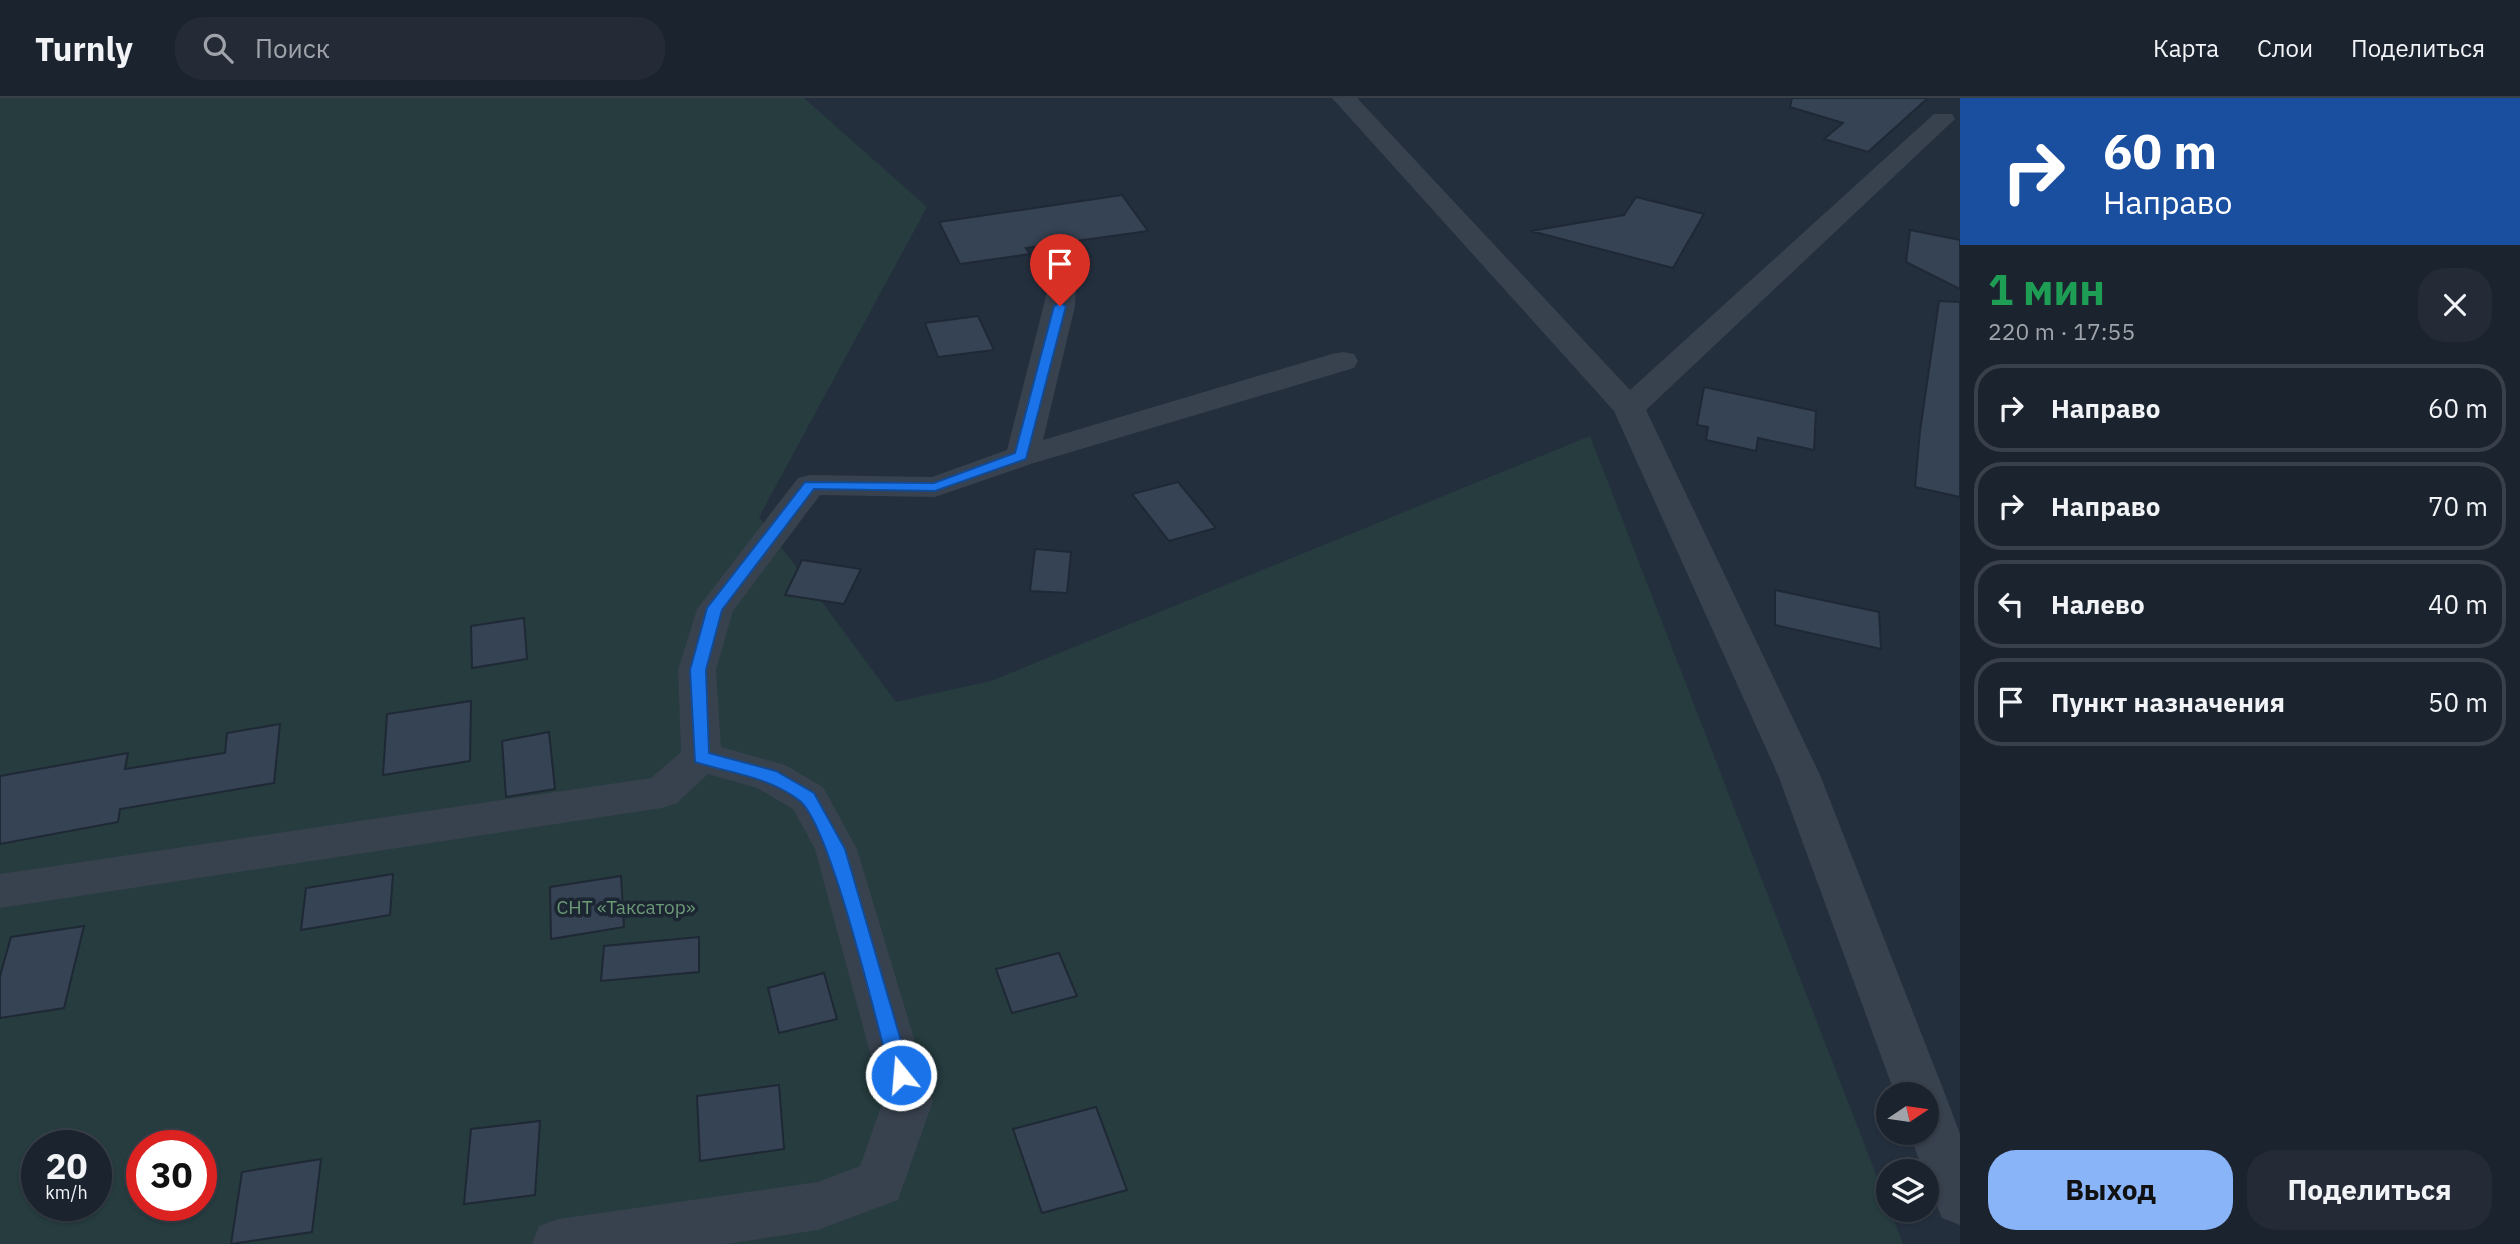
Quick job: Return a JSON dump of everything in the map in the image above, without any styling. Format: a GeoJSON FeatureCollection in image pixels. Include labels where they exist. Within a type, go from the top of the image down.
{"type":"FeatureCollection","features":[{"type":"Feature","properties":{"kind":"street"},"geometry":{"type":"LineString","coordinates":[[1344,98],[1629,408],[1799,775],[1915,1082]]}},
{"type":"Feature","properties":{"kind":"street"},"geometry":{"type":"LineString","coordinates":[[1629,408],[1943,119]]}},
{"type":"Feature","properties":{"kind":"street"},"geometry":{"type":"LineString","coordinates":[[1022,456],[1060,306],[1062,288]]}},
{"type":"Feature","properties":{"kind":"street"},"geometry":{"type":"LineString","coordinates":[[701,757],[698,670],[715,608],[810,485],[935,487],[1022,456],[1343,361]]}},
{"type":"Feature","properties":{"kind":"street"},"geometry":{"type":"LineString","coordinates":[[0,891],[662,792],[701,757]]}},
{"type":"Feature","properties":{"kind":"street"},"geometry":{"type":"LineString","coordinates":[[558,1244],[818,1206],[880,1183],[908,1101],[836,849],[808,798],[770,776],[701,757]]}},
{"type":"Feature","properties":{"kind":"street"},"geometry":{"type":"LineString","coordinates":[[1939,1145],[1960,1201]]}},
{"type":"Feature","properties":{"kind":"green space","name":"СНТ «Таксатор»"},"geometry":{"type":"Polygon","coordinates":[[[0,98],[804,98],[927,207],[759,517],[896,702],[991,681],[1590,436],[1876,1174],[1876,1222],[1894,1222],[1903,1244],[0,1244],[0,98]]]}},
{"type":"Feature","properties":{"kind":"building"},"geometry":{"type":"Polygon","coordinates":[[[1792,98],[1928,98],[1868,152],[1824,139],[1843,123],[1790,107],[1792,98]]]}},
{"type":"Feature","properties":{"kind":"building"},"geometry":{"type":"Polygon","coordinates":[[[1122,195],[1148,231],[1026,248],[1030,254],[960,264],[939,222],[1122,195]]]}},
{"type":"Feature","properties":{"kind":"building"},"geometry":{"type":"Polygon","coordinates":[[[1636,197],[1704,214],[1673,268],[1531,231],[1624,215],[1636,197]]]}},
{"type":"Feature","properties":{"kind":"building"},"geometry":{"type":"Polygon","coordinates":[[[1910,230],[1960,240],[1960,289],[1906,262],[1910,230]]]}},
{"type":"Feature","properties":{"kind":"building"},"geometry":{"type":"Polygon","coordinates":[[[1939,301],[1960,302],[1960,497],[1915,487],[1920,431],[1939,301]]]}},
{"type":"Feature","properties":{"kind":"building"},"geometry":{"type":"Polygon","coordinates":[[[978,316],[994,350],[938,357],[925,323],[978,316]]]}},
{"type":"Feature","properties":{"kind":"building"},"geometry":{"type":"Polygon","coordinates":[[[1704,387],[1816,411],[1814,450],[1758,438],[1756,451],[1706,440],[1708,427],[1697,425],[1704,387]]]}},
{"type":"Feature","properties":{"kind":"building"},"geometry":{"type":"Polygon","coordinates":[[[1178,482],[1216,528],[1169,541],[1132,494],[1178,482]]]}},
{"type":"Feature","properties":{"kind":"building"},"geometry":{"type":"Polygon","coordinates":[[[1035,549],[1071,552],[1067,593],[1030,591],[1035,549]]]}},
{"type":"Feature","properties":{"kind":"building"},"geometry":{"type":"Polygon","coordinates":[[[802,560],[861,569],[844,604],[785,595],[802,560]]]}},
{"type":"Feature","properties":{"kind":"building"},"geometry":{"type":"Polygon","coordinates":[[[1775,590],[1879,612],[1881,649],[1775,625],[1775,590]]]}},
{"type":"Feature","properties":{"kind":"building"},"geometry":{"type":"Polygon","coordinates":[[[524,618],[527,659],[472,668],[471,626],[524,618]]]}},
{"type":"Feature","properties":{"kind":"building"},"geometry":{"type":"Polygon","coordinates":[[[471,701],[470,761],[383,775],[387,714],[471,701]]]}},
{"type":"Feature","properties":{"kind":"building"},"geometry":{"type":"Polygon","coordinates":[[[280,724],[274,783],[120,809],[118,822],[0,844],[0,776],[128,753],[125,769],[225,753],[227,733],[280,724]]]}},
{"type":"Feature","properties":{"kind":"building"},"geometry":{"type":"Polygon","coordinates":[[[549,732],[555,789],[506,797],[502,741],[549,732]]]}},
{"type":"Feature","properties":{"kind":"building"},"geometry":{"type":"Polygon","coordinates":[[[393,874],[390,915],[301,930],[306,888],[393,874]]]}},
{"type":"Feature","properties":{"kind":"building"},"geometry":{"type":"Polygon","coordinates":[[[621,876],[624,927],[551,939],[550,887],[621,876]]]}},
{"type":"Feature","properties":{"kind":"building"},"geometry":{"type":"Polygon","coordinates":[[[84,926],[64,1008],[0,1018],[0,976],[11,937],[84,926]]]}},
{"type":"Feature","properties":{"kind":"building"},"geometry":{"type":"Polygon","coordinates":[[[699,937],[699,972],[601,981],[604,946],[699,937]]]}},
{"type":"Feature","properties":{"kind":"building"},"geometry":{"type":"Polygon","coordinates":[[[1059,953],[1077,996],[1012,1013],[996,969],[1059,953]]]}},
{"type":"Feature","properties":{"kind":"building"},"geometry":{"type":"Polygon","coordinates":[[[824,973],[837,1019],[779,1033],[768,988],[824,973]]]}},
{"type":"Feature","properties":{"kind":"building"},"geometry":{"type":"Polygon","coordinates":[[[779,1085],[784,1149],[700,1161],[697,1096],[779,1085]]]}},
{"type":"Feature","properties":{"kind":"building"},"geometry":{"type":"Polygon","coordinates":[[[1096,1107],[1127,1190],[1042,1213],[1013,1129],[1096,1107]]]}},
{"type":"Feature","properties":{"kind":"building"},"geometry":{"type":"Polygon","coordinates":[[[540,1121],[535,1195],[464,1204],[471,1129],[540,1121]]]}},
{"type":"Feature","properties":{"kind":"building"},"geometry":{"type":"Polygon","coordinates":[[[321,1159],[312,1232],[231,1244],[242,1172],[321,1159]]]}},
{"type":"Feature","properties":{"kind":"route"},"geometry":{"type":"LineString","coordinates":[[901,1075],[836,849],[808,798],[770,776],[701,757],[698,670],[715,608],[810,485],[935,487],[1022,456],[1060,306]]}}]}
